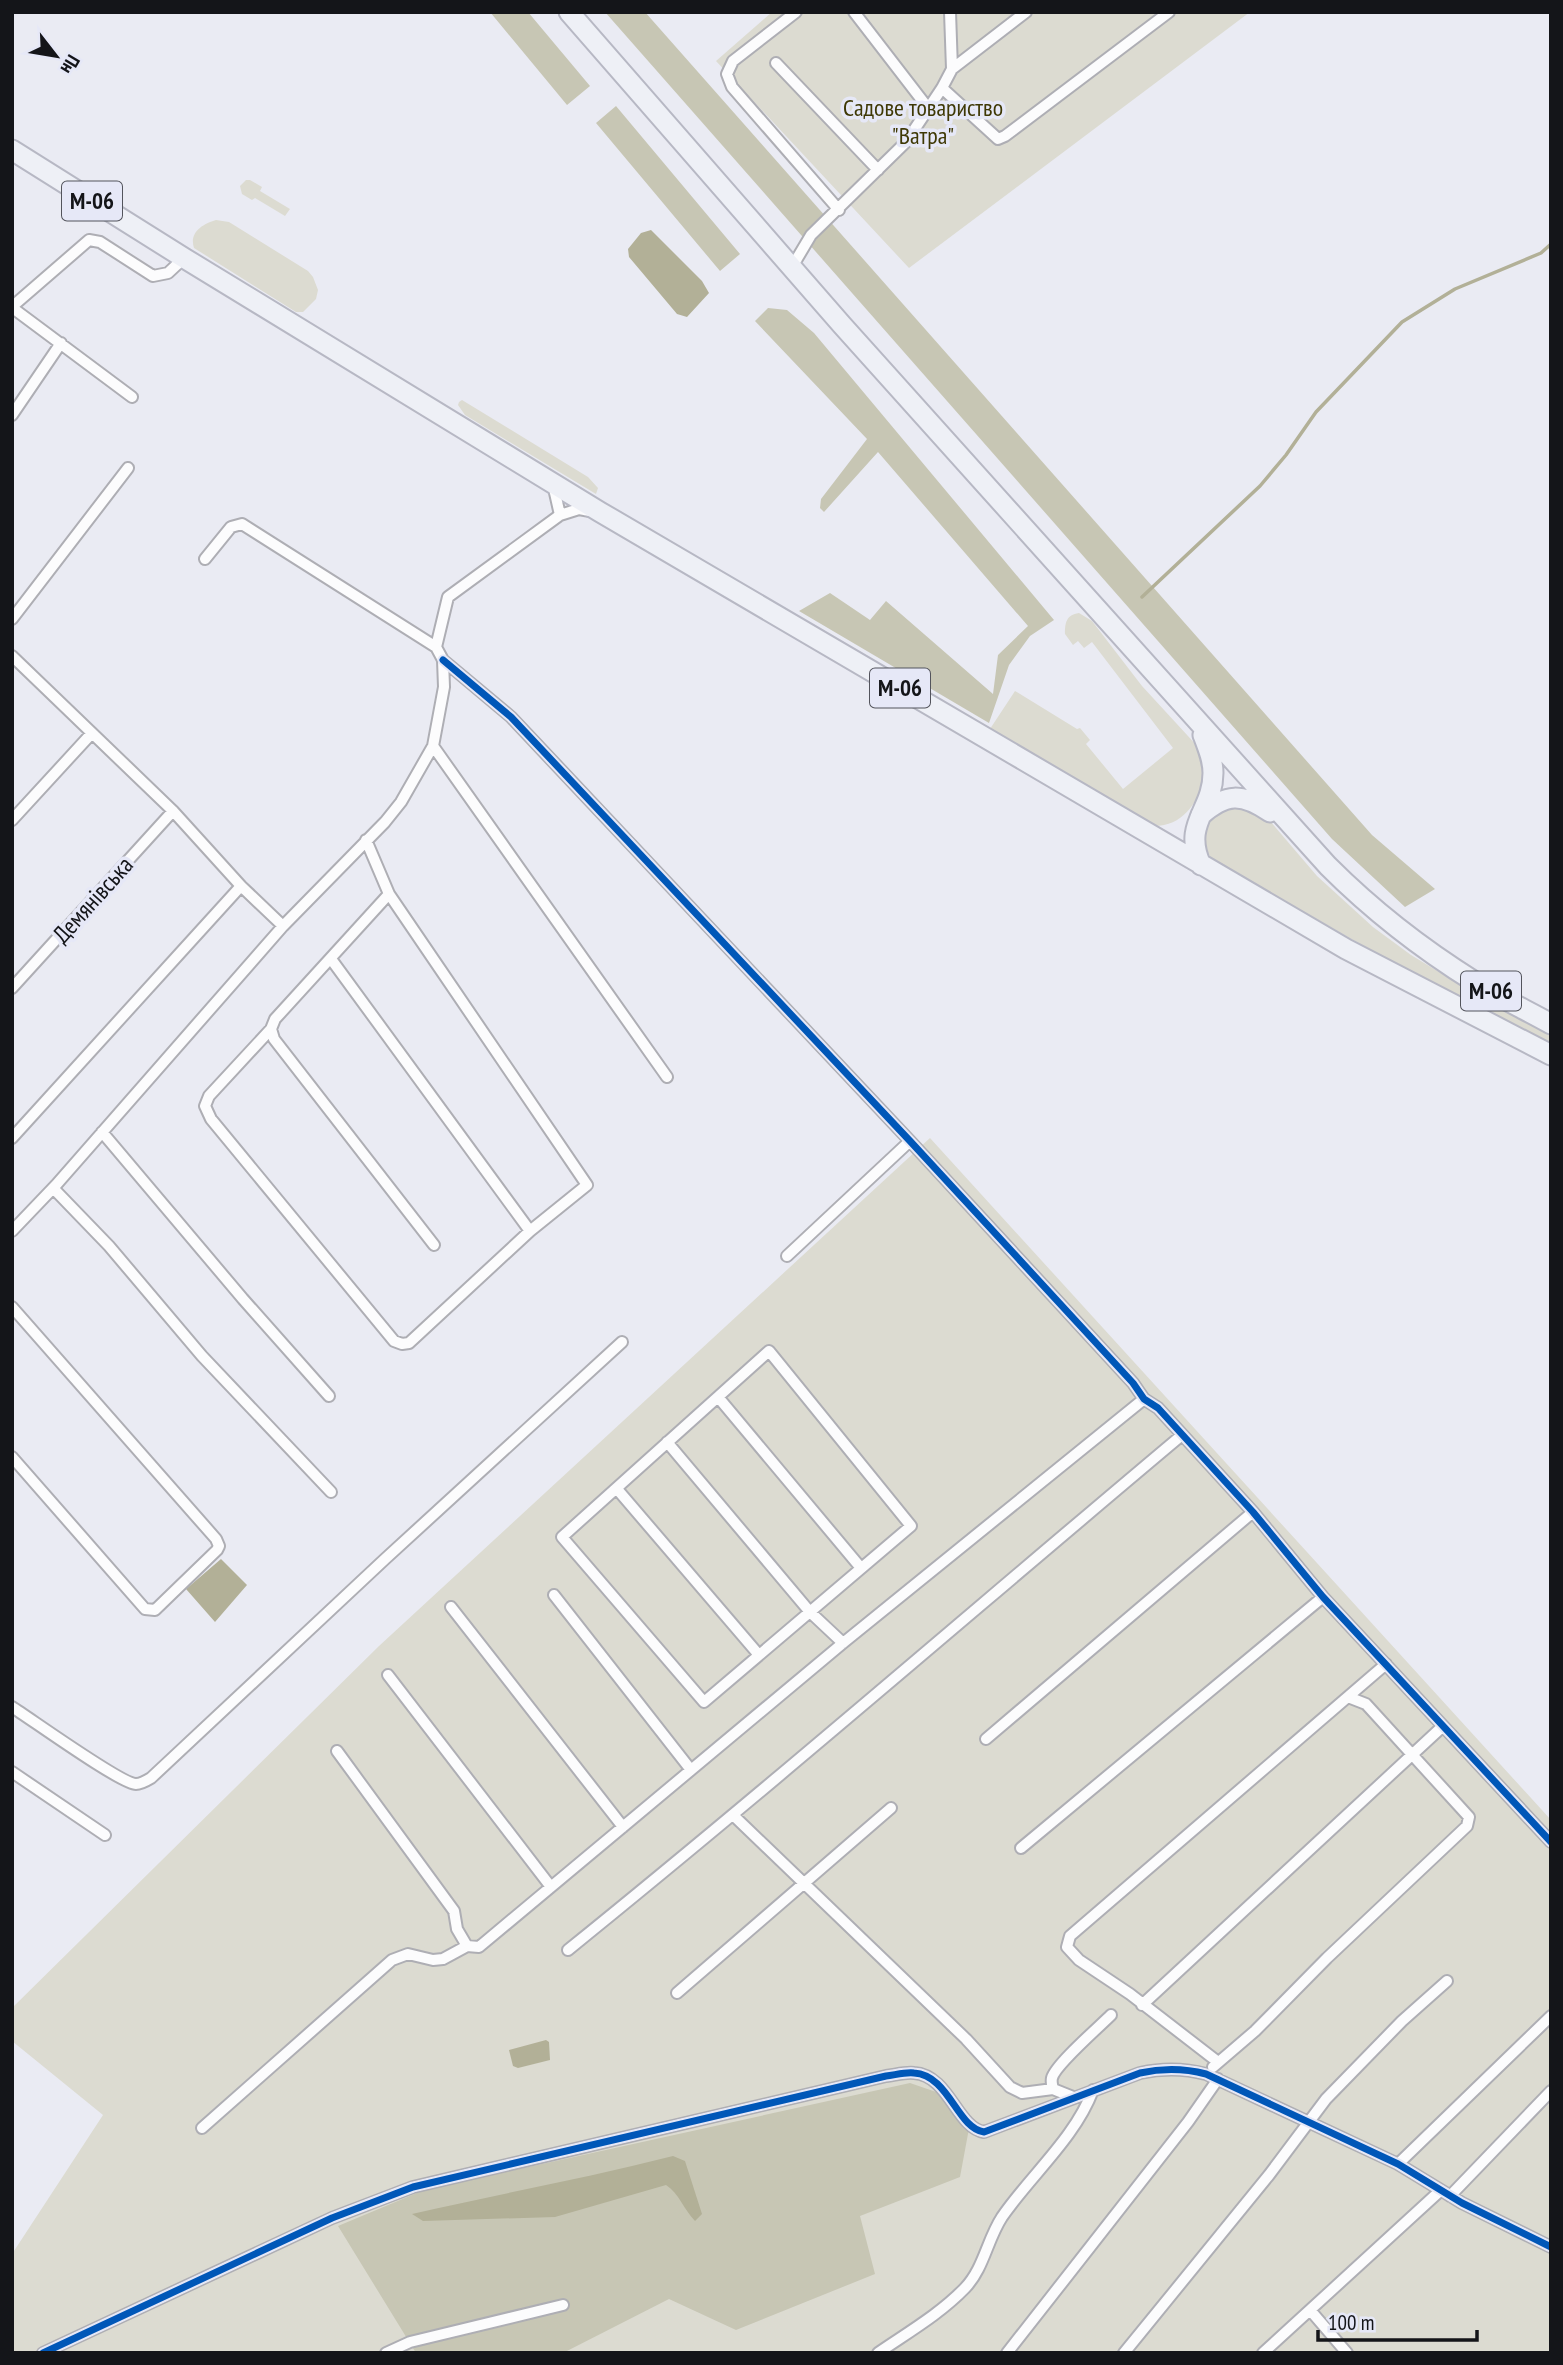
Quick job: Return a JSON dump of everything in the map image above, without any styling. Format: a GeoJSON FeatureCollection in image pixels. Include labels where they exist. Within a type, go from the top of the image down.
{"type":"FeatureCollection","features":[{"type":"Feature","properties":{"kind":"highway","name":"М-06"},"geometry":{"type":"LineString","coordinates":[[569,12],[1199,724],[1291,827],[1352,890],[1433,954],[1476,983],[1551,1024]]}},
{"type":"Feature","properties":{"kind":"highway","name":"М-06"},"geometry":{"type":"LineString","coordinates":[[12,150],[600,512],[1346,948],[1551,1055]]}},
{"type":"Feature","properties":{"kind":"highway"},"geometry":{"type":"LineString","coordinates":[[1199,724],[1213,772],[1210,793],[1193,837],[1200,864]]}},
{"type":"Feature","properties":{"kind":"highway"},"geometry":{"type":"LineString","coordinates":[[1200,816],[1221,800],[1231,797],[1259,804],[1291,827]]}},
{"type":"Feature","properties":{"kind":"street"},"geometry":{"type":"LineString","coordinates":[[796,12],[733,61],[727,74],[732,87],[839,210]]}},
{"type":"Feature","properties":{"kind":"street"},"geometry":{"type":"LineString","coordinates":[[854,12],[928,108]]}},
{"type":"Feature","properties":{"kind":"street"},"geometry":{"type":"LineString","coordinates":[[950,12],[952,69]]}},
{"type":"Feature","properties":{"kind":"street"},"geometry":{"type":"LineString","coordinates":[[792,267],[811,235],[906,142],[952,69],[1027,12]]}},
{"type":"Feature","properties":{"kind":"street"},"geometry":{"type":"LineString","coordinates":[[942,88],[998,139],[1170,12]]}},
{"type":"Feature","properties":{"kind":"street"},"geometry":{"type":"LineString","coordinates":[[776,63],[878,170]]}},
{"type":"Feature","properties":{"kind":"street"},"geometry":{"type":"LineString","coordinates":[[132,397],[14,309],[14,305],[89,240],[100,242],[153,276],[168,273],[184,258]]}},
{"type":"Feature","properties":{"kind":"street"},"geometry":{"type":"LineString","coordinates":[[12,415],[61,343]]}},
{"type":"Feature","properties":{"kind":"street"},"geometry":{"type":"LineString","coordinates":[[12,619],[128,468]]}},
{"type":"Feature","properties":{"kind":"street"},"geometry":{"type":"LineString","coordinates":[[553,484],[560,515]]}},
{"type":"Feature","properties":{"kind":"street"},"geometry":{"type":"LineString","coordinates":[[436,648],[448,597],[560,515],[579,509],[600,512]]}},
{"type":"Feature","properties":{"kind":"street"},"geometry":{"type":"LineString","coordinates":[[205,559],[231,527],[242,524],[436,648],[443,660],[511,717],[910,1141],[1133,1383],[1144,1399],[1158,1408],[1253,1512],[1323,1597],[1551,1842]]}},
{"type":"Feature","properties":{"kind":"street"},"geometry":{"type":"LineString","coordinates":[[13,658],[173,811],[241,886],[282,926]]}},
{"type":"Feature","properties":{"kind":"street"},"geometry":{"type":"LineString","coordinates":[[12,1231],[53,1188],[282,926],[401,802],[433,746],[444,687],[443,660]]}},
{"type":"Feature","properties":{"kind":"street"},"geometry":{"type":"LineString","coordinates":[[12,820],[92,733]]}},
{"type":"Feature","properties":{"kind":"street"},"geometry":{"type":"LineString","coordinates":[[433,746],[667,1077]]}},
{"type":"Feature","properties":{"kind":"street","name":"Демянівська"},"geometry":{"type":"LineString","coordinates":[[12,988],[173,811]]}},
{"type":"Feature","properties":{"kind":"street"},"geometry":{"type":"LineString","coordinates":[[366,840],[389,894],[587,1185],[530,1231],[409,1343],[402,1344],[394,1341],[211,1119],[205,1106],[209,1096],[271,1030],[275,1019],[389,894]]}},
{"type":"Feature","properties":{"kind":"street"},"geometry":{"type":"LineString","coordinates":[[12,1138],[241,886]]}},
{"type":"Feature","properties":{"kind":"street"},"geometry":{"type":"LineString","coordinates":[[331,959],[530,1231]]}},
{"type":"Feature","properties":{"kind":"street"},"geometry":{"type":"LineString","coordinates":[[271,1030],[274,1039],[434,1245]]}},
{"type":"Feature","properties":{"kind":"street"},"geometry":{"type":"LineString","coordinates":[[102,1132],[329,1396]]}},
{"type":"Feature","properties":{"kind":"street"},"geometry":{"type":"LineString","coordinates":[[787,1256],[910,1141]]}},
{"type":"Feature","properties":{"kind":"street"},"geometry":{"type":"LineString","coordinates":[[53,1188],[109,1246],[202,1356],[331,1492]]}},
{"type":"Feature","properties":{"kind":"street"},"geometry":{"type":"LineString","coordinates":[[12,1307],[216,1539],[219,1546],[155,1610],[145,1609],[12,1457]]}},
{"type":"Feature","properties":{"kind":"street"},"geometry":{"type":"LineString","coordinates":[[12,1707],[130,1783],[140,1784],[151,1778],[622,1342]]}},
{"type":"Feature","properties":{"kind":"street"},"geometry":{"type":"LineString","coordinates":[[769,1351],[911,1526],[704,1702],[562,1537],[718,1396],[769,1351]]}},
{"type":"Feature","properties":{"kind":"street"},"geometry":{"type":"LineString","coordinates":[[718,1396],[861,1568]]}},
{"type":"Feature","properties":{"kind":"street"},"geometry":{"type":"LineString","coordinates":[[202,2128],[392,1960],[408,1954],[433,1960],[443,1959],[467,1946],[479,1947],[843,1643],[1144,1399]]}},
{"type":"Feature","properties":{"kind":"street"},"geometry":{"type":"LineString","coordinates":[[569,1950],[734,1816],[933,1643],[1182,1435]]}},
{"type":"Feature","properties":{"kind":"street"},"geometry":{"type":"LineString","coordinates":[[667,1442],[810,1612],[843,1643]]}},
{"type":"Feature","properties":{"kind":"street"},"geometry":{"type":"LineString","coordinates":[[617,1489],[759,1655]]}},
{"type":"Feature","properties":{"kind":"street"},"geometry":{"type":"LineString","coordinates":[[986,1739],[1253,1512]]}},
{"type":"Feature","properties":{"kind":"street"},"geometry":{"type":"LineString","coordinates":[[554,1595],[691,1770]]}},
{"type":"Feature","properties":{"kind":"street"},"geometry":{"type":"LineString","coordinates":[[1021,1848],[1323,1597]]}},
{"type":"Feature","properties":{"kind":"street"},"geometry":{"type":"LineString","coordinates":[[451,1607],[623,1827]]}},
{"type":"Feature","properties":{"kind":"street"},"geometry":{"type":"LineString","coordinates":[[1218,2062],[1071,1953],[1067,1947],[1070,1936],[1386,1664]]}},
{"type":"Feature","properties":{"kind":"street"},"geometry":{"type":"LineString","coordinates":[[388,1675],[551,1887]]}},
{"type":"Feature","properties":{"kind":"street"},"geometry":{"type":"LineString","coordinates":[[1206,2074],[1255,2031],[1327,1958],[1466,1826],[1469,1817],[1366,1703],[1348,1697]]}},
{"type":"Feature","properties":{"kind":"street"},"geometry":{"type":"LineString","coordinates":[[1142,2005],[1442,1727]]}},
{"type":"Feature","properties":{"kind":"street"},"geometry":{"type":"LineString","coordinates":[[337,1751],[454,1911],[457,1929],[467,1946]]}},
{"type":"Feature","properties":{"kind":"street"},"geometry":{"type":"LineString","coordinates":[[12,1772],[105,1835]]}},
{"type":"Feature","properties":{"kind":"street"},"geometry":{"type":"LineString","coordinates":[[677,1993],[891,1808]]}},
{"type":"Feature","properties":{"kind":"street"},"geometry":{"type":"LineString","coordinates":[[734,1816],[966,2039],[1010,2087],[1022,2093],[1053,2089],[1073,2097]]}},
{"type":"Feature","properties":{"kind":"street"},"geometry":{"type":"LineString","coordinates":[[1124,2353],[1269,2175],[1326,2099],[1402,2021],[1447,1981]]}},
{"type":"Feature","properties":{"kind":"street"},"geometry":{"type":"LineString","coordinates":[[1053,2089],[1053,2075],[1060,2066],[1111,2015]]}},
{"type":"Feature","properties":{"kind":"street"},"geometry":{"type":"LineString","coordinates":[[1398,2164],[1551,2016]]}},
{"type":"Feature","properties":{"kind":"street"},"geometry":{"type":"LineString","coordinates":[[44,2353],[319,2224],[413,2187],[887,2076],[913,2073],[924,2075],[942,2088],[973,2127],[984,2132],[1140,2073],[1165,2068],[1189,2069],[1218,2079],[1398,2164],[1551,2247]]}},
{"type":"Feature","properties":{"kind":"street"},"geometry":{"type":"LineString","coordinates":[[1007,2353],[1188,2122],[1218,2079]]}},
{"type":"Feature","properties":{"kind":"street"},"geometry":{"type":"LineString","coordinates":[[878,2353],[950,2301],[972,2280],[1002,2217],[1066,2136],[1088,2103],[1093,2090]]}},
{"type":"Feature","properties":{"kind":"street"},"geometry":{"type":"LineString","coordinates":[[1264,2353],[1446,2192],[1551,2091]]}},
{"type":"Feature","properties":{"kind":"street"},"geometry":{"type":"LineString","coordinates":[[386,2353],[410,2342],[563,2305]]}},
{"type":"Feature","properties":{"kind":"street"},"geometry":{"type":"LineString","coordinates":[[1310,2310],[1339,2350]]}},
{"type":"Feature","properties":{"kind":"green space"},"geometry":{"type":"Polygon","coordinates":[[[490,12],[528,12],[590,86],[567,105],[490,12]]]}},
{"type":"Feature","properties":{"kind":"green space"},"geometry":{"type":"Polygon","coordinates":[[[605,12],[645,12],[1372,835],[1435,889],[1405,907],[1332,839],[605,12]]]}},
{"type":"Feature","properties":{"kind":"green space","name":"Садове товариство \"Ватра\""},"geometry":{"type":"Polygon","coordinates":[[[772,12],[1250,12],[909,268],[716,61],[772,12]]]}},
{"type":"Feature","properties":{"kind":"green space"},"geometry":{"type":"Polygon","coordinates":[[[616,106],[740,254],[720,271],[596,123],[616,106]]]}},
{"type":"Feature","properties":{"kind":"green space"},"geometry":{"type":"Polygon","coordinates":[[[246,180],[262,187],[260,191],[290,209],[285,216],[255,198],[252,200],[242,194],[240,186],[246,180]]]}},
{"type":"Feature","properties":{"kind":"green space"},"geometry":{"type":"Polygon","coordinates":[[[216,220],[229,222],[308,271],[318,290],[316,299],[303,312],[296,312],[194,248],[193,238],[198,230],[216,220]]]}},
{"type":"Feature","properties":{"kind":"green space"},"geometry":{"type":"Polygon","coordinates":[[[768,308],[787,310],[814,333],[1054,620],[1030,636],[1009,665],[989,723],[799,611],[830,593],[870,620],[886,601],[993,694],[998,655],[1028,626],[878,452],[824,512],[820,508],[821,499],[867,439],[755,321],[768,308]]]}},
{"type":"Feature","properties":{"kind":"green space"},"geometry":{"type":"Polygon","coordinates":[[[462,400],[588,477],[598,488],[596,494],[465,415],[458,405],[462,400]]]}},
{"type":"Feature","properties":{"kind":"green space"},"geometry":{"type":"Polygon","coordinates":[[[1079,613],[1092,621],[1142,686],[1199,748],[1207,780],[1193,805],[1173,822],[1154,826],[988,732],[1015,691],[1077,729],[1080,728],[1090,740],[1086,744],[1123,789],[1173,748],[1092,642],[1084,648],[1078,641],[1073,645],[1065,634],[1067,620],[1079,613]]]}},
{"type":"Feature","properties":{"kind":"green space"},"geometry":{"type":"Polygon","coordinates":[[[1232,802],[1264,814],[1317,876],[1373,927],[1411,955],[1551,1036],[1551,1047],[1404,969],[1213,860],[1205,846],[1206,820],[1232,802]]]}},
{"type":"Feature","properties":{"kind":"green space"},"geometry":{"type":"Polygon","coordinates":[[[930,1138],[1551,1820],[1551,2353],[12,2353],[12,2254],[103,2115],[12,2041],[12,2008],[379,1646],[930,1138]]]}},
{"type":"Feature","properties":{"kind":"green space"},"geometry":{"type":"Polygon","coordinates":[[[910,2083],[939,2093],[970,2123],[960,2177],[860,2216],[875,2274],[736,2330],[669,2299],[563,2353],[416,2353],[338,2226],[424,2190],[910,2083]]]}},
{"type":"Feature","properties":{"kind":"shaded area"},"geometry":{"type":"Polygon","coordinates":[[[651,230],[702,281],[709,293],[687,317],[677,314],[629,257],[628,249],[641,233],[651,230]]]}},
{"type":"Feature","properties":{"kind":"shaded area"},"geometry":{"type":"Polygon","coordinates":[[[221,1559],[247,1585],[215,1622],[186,1589],[221,1559]]]}},
{"type":"Feature","properties":{"kind":"shaded area"},"geometry":{"type":"Polygon","coordinates":[[[546,2040],[549,2042],[550,2060],[518,2068],[513,2066],[509,2050],[546,2040]]]}},
{"type":"Feature","properties":{"kind":"shaded area"},"geometry":{"type":"Polygon","coordinates":[[[673,2156],[685,2161],[702,2214],[695,2221],[666,2185],[555,2217],[423,2221],[412,2214],[608,2172],[673,2156]]]}},
{"type":"Feature","properties":{"kind":"waterway"},"geometry":{"type":"LineString","coordinates":[[1142,597],[1260,486],[1316,412],[1402,322],[1455,289],[1541,253],[1551,244]]}},
{"type":"Feature","properties":{"kind":"cycle path"},"geometry":{"type":"LineString","coordinates":[[443,660],[511,717],[910,1141],[1133,1383],[1144,1399],[1158,1408],[1253,1512],[1323,1597],[1551,1842]]}},
{"type":"Feature","properties":{"kind":"cycle path"},"geometry":{"type":"LineString","coordinates":[[43,2353],[332,2218],[413,2187],[907,2073],[926,2076],[936,2082],[967,2121],[984,2132],[1140,2073],[1173,2069],[1206,2074],[1398,2164],[1462,2203],[1551,2247]]}}]}
